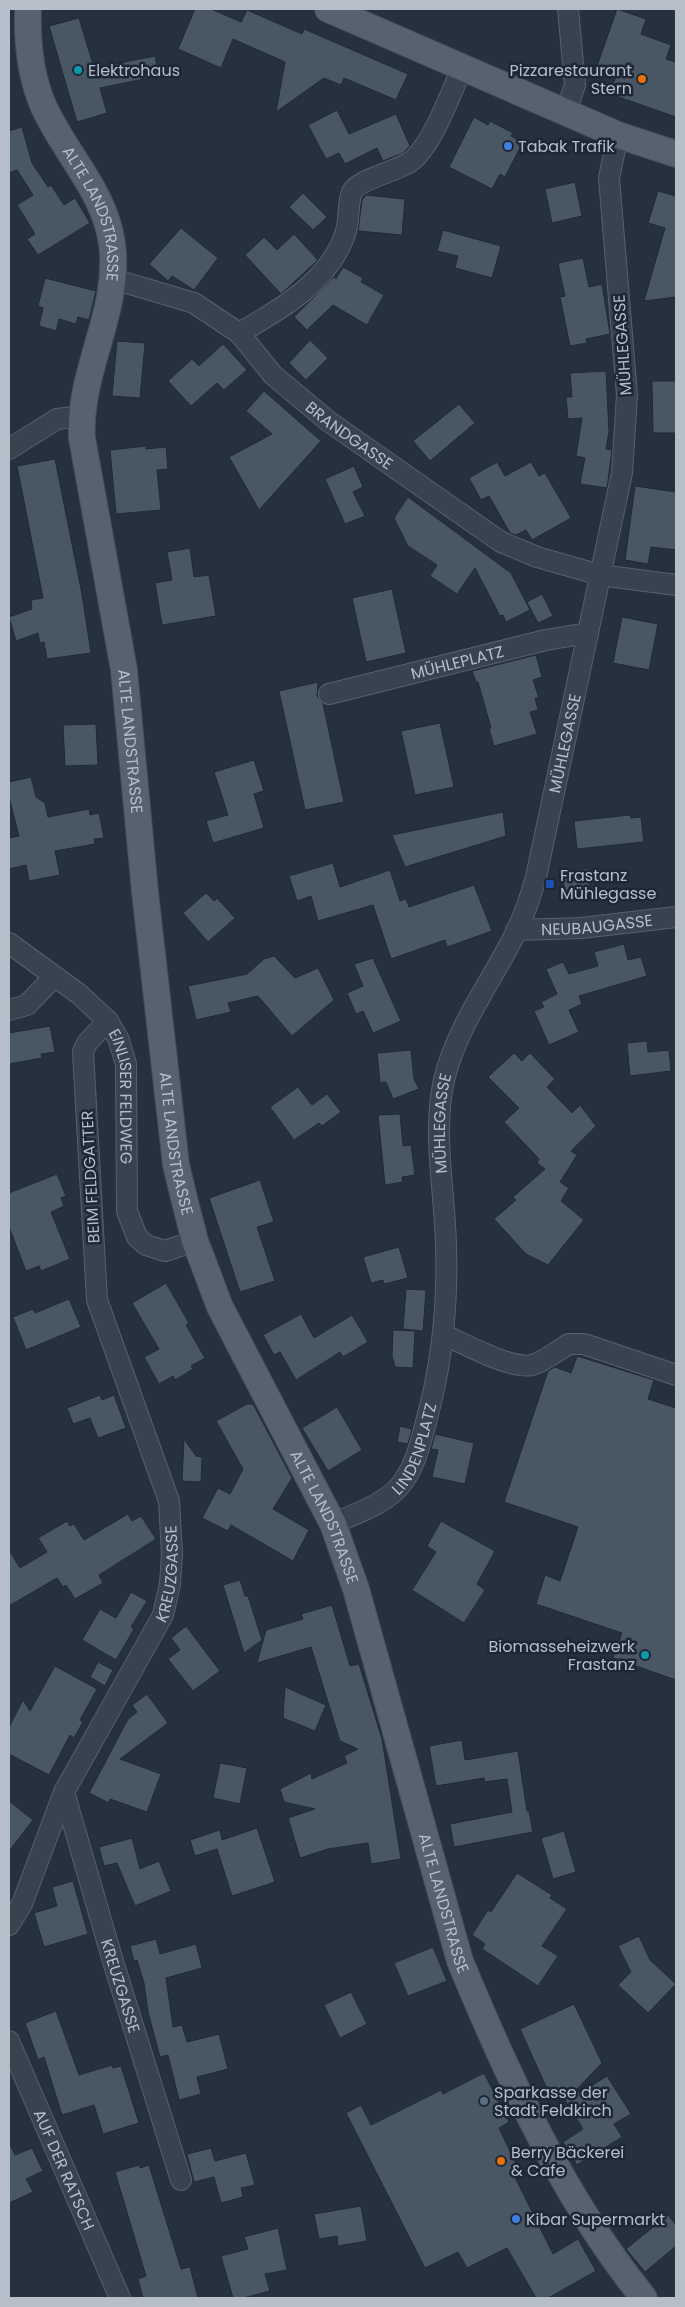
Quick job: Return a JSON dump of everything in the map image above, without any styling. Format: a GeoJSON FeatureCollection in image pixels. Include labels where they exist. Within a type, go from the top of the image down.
{"type":"FeatureCollection","features":[{"type":"Feature","properties":{"kind":"main road","name":"ALTE LANDSTRASSE"},"geometry":{"type":"LineString","coordinates":[[28,9],[29,52],[34,82],[44,107],[93,188],[106,218],[112,245],[113,279],[109,304],[84,394],[81,416],[84,455],[124,670],[145,892],[176,1165],[195,1240],[220,1307],[333,1524],[356,1589],[460,1961],[524,2106],[590,2224],[644,2298]]}},
{"type":"Feature","properties":{"kind":"main road"},"geometry":{"type":"LineString","coordinates":[[328,9],[566,111],[618,136],[676,154]]}},
{"type":"Feature","properties":{"kind":"street"},"geometry":{"type":"LineString","coordinates":[[566,111],[575,85],[568,9]]}},
{"type":"Feature","properties":{"kind":"street"},"geometry":{"type":"LineString","coordinates":[[239,333],[287,306],[323,271],[345,234],[352,192],[360,185],[386,175],[414,159],[423,149],[448,102],[463,66]]}},
{"type":"Feature","properties":{"kind":"street","name":"MÜHLEGASSE"},"geometry":{"type":"LineString","coordinates":[[444,1335],[446,1246],[438,1122],[440,1101],[452,1053],[462,1029],[516,930],[536,877],[622,472],[627,395],[609,178],[618,136]]}},
{"type":"Feature","properties":{"kind":"street","name":"BRANDGASSE"},"geometry":{"type":"LineString","coordinates":[[113,279],[194,303],[239,333],[273,375],[328,421],[501,542],[537,557],[600,575],[676,586]]}},
{"type":"Feature","properties":{"kind":"street"},"geometry":{"type":"LineString","coordinates":[[9,449],[57,420],[81,416]]}},
{"type":"Feature","properties":{"kind":"street","name":"MÜHLEPLATZ"},"geometry":{"type":"LineString","coordinates":[[329,694],[546,640],[588,633]]}},
{"type":"Feature","properties":{"kind":"street","name":"NEUBAUGASSE"},"geometry":{"type":"LineString","coordinates":[[516,930],[581,928],[676,917]]}},
{"type":"Feature","properties":{"kind":"street","name":"EINLISER FELDWEG"},"geometry":{"type":"LineString","coordinates":[[9,943],[80,994],[108,1021],[118,1038],[126,1064],[127,1211],[131,1226],[137,1237],[155,1249],[166,1250],[195,1240]]}},
{"type":"Feature","properties":{"kind":"street"},"geometry":{"type":"LineString","coordinates":[[9,1010],[27,1004],[54,977]]}},
{"type":"Feature","properties":{"kind":"street","name":"BEIM FELDGATTER"},"geometry":{"type":"LineString","coordinates":[[108,1021],[86,1043],[83,1052],[97,1300],[111,1340]]}},
{"type":"Feature","properties":{"kind":"street"},"geometry":{"type":"LineString","coordinates":[[444,1335],[510,1363],[524,1366],[533,1365],[569,1344],[575,1343],[584,1344],[676,1375]]}},
{"type":"Feature","properties":{"kind":"street","name":"LINDENPLATZ"},"geometry":{"type":"LineString","coordinates":[[333,1524],[377,1503],[398,1488],[414,1465],[429,1411],[444,1335]]}},
{"type":"Feature","properties":{"kind":"street","name":"KREUZGASSE"},"geometry":{"type":"LineString","coordinates":[[9,1925],[22,1904],[64,1792],[163,1615],[170,1584],[172,1554],[169,1502],[111,1340]]}},
{"type":"Feature","properties":{"kind":"street","name":"KREUZGASSE"},"geometry":{"type":"LineString","coordinates":[[64,1792],[112,1958],[181,2180]]}},
{"type":"Feature","properties":{"kind":"street","name":"AUF DER RATSCH"},"geometry":{"type":"LineString","coordinates":[[9,2041],[120,2298]]}},
{"type":"Feature","properties":{"kind":"building"},"geometry":{"type":"Polygon","coordinates":[[[195,9],[211,9],[241,22],[247,10],[302,34],[304,29],[408,74],[396,100],[344,78],[341,85],[324,78],[276,112],[285,62],[233,39],[221,68],[178,49],[195,9]]]}},
{"type":"Feature","properties":{"kind":"building"},"geometry":{"type":"Polygon","coordinates":[[[617,9],[646,19],[641,34],[671,45],[666,59],[676,62],[676,117],[610,94],[617,73],[597,66],[617,9]]]}},
{"type":"Feature","properties":{"kind":"building","name":"Elektrohaus"},"geometry":{"type":"Polygon","coordinates":[[[79,18],[94,68],[155,56],[159,76],[100,88],[107,113],[77,122],[49,26],[79,18]]]}},
{"type":"Feature","properties":{"kind":"building"},"geometry":{"type":"Polygon","coordinates":[[[337,110],[349,134],[396,114],[410,146],[403,153],[383,161],[377,148],[345,164],[339,153],[326,159],[308,125],[337,110]]]}},
{"type":"Feature","properties":{"kind":"building"},"geometry":{"type":"Polygon","coordinates":[[[474,117],[488,125],[490,121],[513,133],[511,136],[523,142],[505,177],[500,174],[492,189],[449,167],[474,117]]]}},
{"type":"Feature","properties":{"kind":"building"},"geometry":{"type":"Polygon","coordinates":[[[22,127],[32,163],[48,187],[51,185],[64,205],[75,198],[90,223],[38,255],[27,239],[35,234],[17,205],[33,195],[17,170],[9,173],[9,131],[22,127]]]}},
{"type":"Feature","properties":{"kind":"building"},"geometry":{"type":"Polygon","coordinates":[[[575,182],[582,216],[552,223],[545,189],[575,182]]]}},
{"type":"Feature","properties":{"kind":"building"},"geometry":{"type":"Polygon","coordinates":[[[658,191],[676,196],[676,297],[644,301],[665,228],[648,223],[658,191]]]}},
{"type":"Feature","properties":{"kind":"building"},"geometry":{"type":"Polygon","coordinates":[[[303,193],[327,217],[313,230],[289,207],[303,193]]]}},
{"type":"Feature","properties":{"kind":"building"},"geometry":{"type":"Polygon","coordinates":[[[366,195],[405,199],[402,235],[358,231],[362,200],[366,195]]]}},
{"type":"Feature","properties":{"kind":"building"},"geometry":{"type":"Polygon","coordinates":[[[181,228],[218,258],[194,290],[172,276],[168,281],[149,264],[181,228]]]}},
{"type":"Feature","properties":{"kind":"building"},"geometry":{"type":"Polygon","coordinates":[[[443,230],[501,246],[492,278],[455,268],[458,256],[437,251],[443,230]]]}},
{"type":"Feature","properties":{"kind":"building"},"geometry":{"type":"Polygon","coordinates":[[[294,234],[318,260],[281,294],[245,255],[264,237],[277,250],[294,234]]]}},
{"type":"Feature","properties":{"kind":"building"},"geometry":{"type":"Polygon","coordinates":[[[583,258],[589,287],[602,284],[610,334],[586,339],[587,343],[570,346],[560,297],[565,296],[558,263],[583,258]]]}},
{"type":"Feature","properties":{"kind":"building"},"geometry":{"type":"Polygon","coordinates":[[[343,267],[363,278],[361,282],[384,295],[367,325],[333,305],[307,330],[294,317],[334,277],[336,279],[343,267]]]}},
{"type":"Feature","properties":{"kind":"building"},"geometry":{"type":"Polygon","coordinates":[[[45,278],[96,291],[89,320],[78,317],[76,324],[59,319],[56,331],[39,326],[43,308],[38,306],[45,278]]]}},
{"type":"Feature","properties":{"kind":"building"},"geometry":{"type":"Polygon","coordinates":[[[310,340],[328,358],[306,380],[289,363],[310,340]]]}},
{"type":"Feature","properties":{"kind":"building"},"geometry":{"type":"Polygon","coordinates":[[[117,341],[145,343],[140,398],[112,396],[117,341]]]}},
{"type":"Feature","properties":{"kind":"building"},"geometry":{"type":"Polygon","coordinates":[[[223,344],[247,370],[224,390],[217,383],[191,406],[168,381],[192,359],[199,366],[223,344]]]}},
{"type":"Feature","properties":{"kind":"building"},"geometry":{"type":"Polygon","coordinates":[[[606,371],[609,432],[606,449],[612,450],[607,488],[580,484],[585,458],[576,456],[582,418],[568,419],[566,397],[572,397],[570,373],[606,371]]]}},
{"type":"Feature","properties":{"kind":"building"},"geometry":{"type":"Polygon","coordinates":[[[652,381],[676,381],[676,433],[653,433],[652,381]]]}},
{"type":"Feature","properties":{"kind":"building"},"geometry":{"type":"Polygon","coordinates":[[[264,391],[321,441],[259,510],[229,457],[272,434],[246,411],[264,391]]]}},
{"type":"Feature","properties":{"kind":"building"},"geometry":{"type":"Polygon","coordinates":[[[459,404],[475,423],[430,461],[413,441],[459,404]]]}},
{"type":"Feature","properties":{"kind":"building"},"geometry":{"type":"Polygon","coordinates":[[[146,446],[146,449],[166,447],[168,469],[157,470],[161,510],[116,514],[110,450],[146,446]]]}},
{"type":"Feature","properties":{"kind":"building"},"geometry":{"type":"Polygon","coordinates":[[[55,459],[82,594],[91,653],[47,659],[44,642],[40,643],[38,633],[16,641],[9,617],[32,609],[31,600],[43,598],[17,466],[55,459]]]}},
{"type":"Feature","properties":{"kind":"building"},"geometry":{"type":"Polygon","coordinates":[[[497,462],[505,476],[531,462],[539,476],[545,473],[571,518],[532,540],[526,530],[516,535],[510,533],[489,496],[481,500],[469,478],[497,462]]]}},
{"type":"Feature","properties":{"kind":"building"},"geometry":{"type":"Polygon","coordinates":[[[354,466],[363,487],[353,492],[365,516],[345,524],[325,479],[354,466]]]}},
{"type":"Feature","properties":{"kind":"building"},"geometry":{"type":"Polygon","coordinates":[[[635,486],[676,492],[676,550],[651,547],[648,564],[625,560],[635,486]]]}},
{"type":"Feature","properties":{"kind":"building"},"geometry":{"type":"Polygon","coordinates":[[[408,497],[511,573],[530,610],[506,622],[503,615],[500,616],[475,568],[457,594],[430,576],[437,565],[408,546],[394,518],[408,497]]]}},
{"type":"Feature","properties":{"kind":"building"},"geometry":{"type":"Polygon","coordinates":[[[190,548],[194,577],[209,575],[216,616],[162,625],[155,583],[172,580],[167,552],[190,548]]]}},
{"type":"Feature","properties":{"kind":"building"},"geometry":{"type":"Polygon","coordinates":[[[392,589],[406,653],[366,662],[352,598],[392,589]]]}},
{"type":"Feature","properties":{"kind":"building"},"geometry":{"type":"Polygon","coordinates":[[[542,594],[553,616],[538,623],[527,602],[542,594]]]}},
{"type":"Feature","properties":{"kind":"building"},"geometry":{"type":"Polygon","coordinates":[[[622,617],[658,624],[649,670],[613,663],[622,617]]]}},
{"type":"Feature","properties":{"kind":"building"},"geometry":{"type":"Polygon","coordinates":[[[536,655],[542,677],[533,680],[539,698],[535,698],[538,710],[530,712],[537,734],[494,746],[478,682],[476,682],[472,671],[536,655]]]}},
{"type":"Feature","properties":{"kind":"building"},"geometry":{"type":"Polygon","coordinates":[[[318,682],[317,696],[323,704],[344,802],[305,810],[279,691],[318,682]]]}},
{"type":"Feature","properties":{"kind":"building"},"geometry":{"type":"Polygon","coordinates":[[[440,723],[454,787],[415,795],[401,731],[440,723]]]}},
{"type":"Feature","properties":{"kind":"building"},"geometry":{"type":"Polygon","coordinates":[[[96,724],[98,765],[65,766],[63,725],[96,724]]]}},
{"type":"Feature","properties":{"kind":"building"},"geometry":{"type":"Polygon","coordinates":[[[254,760],[264,791],[254,794],[264,828],[213,843],[206,821],[228,815],[214,772],[254,760]]]}},
{"type":"Feature","properties":{"kind":"building"},"geometry":{"type":"Polygon","coordinates":[[[31,777],[36,797],[45,803],[48,817],[89,809],[90,815],[99,813],[104,838],[94,839],[95,844],[55,851],[60,875],[29,881],[26,865],[9,869],[9,838],[19,836],[9,797],[9,782],[31,777]]]}},
{"type":"Feature","properties":{"kind":"building"},"geometry":{"type":"Polygon","coordinates":[[[503,812],[506,836],[405,867],[392,835],[503,812]]]}},
{"type":"Feature","properties":{"kind":"building"},"geometry":{"type":"Polygon","coordinates":[[[630,815],[631,818],[641,817],[644,842],[577,849],[574,821],[630,815]]]}},
{"type":"Feature","properties":{"kind":"building"},"geometry":{"type":"Polygon","coordinates":[[[333,863],[340,887],[390,870],[400,901],[406,899],[409,907],[474,885],[492,931],[447,947],[445,940],[391,959],[373,905],[318,921],[311,896],[297,901],[289,876],[333,863]]]}},
{"type":"Feature","properties":{"kind":"building"},"geometry":{"type":"Polygon","coordinates":[[[588,868],[590,891],[565,894],[562,871],[588,868]]]}},
{"type":"Feature","properties":{"kind":"building"},"geometry":{"type":"Polygon","coordinates":[[[206,893],[214,901],[217,898],[235,918],[208,942],[183,913],[206,893]]]}},
{"type":"Feature","properties":{"kind":"building"},"geometry":{"type":"Polygon","coordinates":[[[624,944],[628,960],[641,957],[647,976],[579,996],[582,1004],[569,1010],[579,1032],[549,1045],[534,1011],[544,1007],[541,1002],[557,994],[546,969],[563,962],[569,974],[598,966],[594,952],[624,944]]]}},
{"type":"Feature","properties":{"kind":"building"},"geometry":{"type":"Polygon","coordinates":[[[274,956],[295,978],[318,968],[334,1000],[292,1036],[258,996],[228,1003],[231,1012],[196,1020],[188,986],[247,974],[264,959],[274,956]]]}},
{"type":"Feature","properties":{"kind":"building"},"geometry":{"type":"Polygon","coordinates":[[[373,958],[401,1021],[373,1033],[363,1011],[356,1014],[347,993],[363,986],[354,964],[373,958]]]}},
{"type":"Feature","properties":{"kind":"building"},"geometry":{"type":"Polygon","coordinates":[[[50,1026],[55,1052],[41,1054],[42,1058],[9,1064],[9,1033],[50,1026]]]}},
{"type":"Feature","properties":{"kind":"building"},"geometry":{"type":"Polygon","coordinates":[[[647,1041],[648,1052],[669,1050],[671,1071],[630,1076],[627,1043],[647,1041]]]}},
{"type":"Feature","properties":{"kind":"building"},"geometry":{"type":"Polygon","coordinates":[[[411,1050],[414,1079],[419,1089],[393,1099],[386,1082],[380,1083],[377,1053],[411,1050]]]}},
{"type":"Feature","properties":{"kind":"building"},"geometry":{"type":"Polygon","coordinates":[[[514,1053],[522,1061],[530,1053],[555,1079],[547,1087],[572,1113],[580,1105],[596,1126],[571,1151],[577,1155],[560,1182],[569,1188],[561,1201],[584,1220],[548,1265],[526,1254],[494,1219],[516,1200],[513,1197],[545,1169],[537,1163],[539,1159],[504,1122],[519,1108],[488,1077],[514,1053]]]}},
{"type":"Feature","properties":{"kind":"building"},"geometry":{"type":"Polygon","coordinates":[[[298,1087],[312,1105],[327,1094],[341,1112],[322,1126],[319,1123],[294,1140],[270,1107],[298,1087]]]}},
{"type":"Feature","properties":{"kind":"building"},"geometry":{"type":"Polygon","coordinates":[[[400,1114],[403,1146],[411,1145],[415,1175],[402,1177],[403,1182],[385,1185],[378,1115],[400,1114]]]}},
{"type":"Feature","properties":{"kind":"building"},"geometry":{"type":"Polygon","coordinates":[[[57,1174],[66,1196],[61,1198],[64,1206],[51,1212],[70,1259],[41,1271],[39,1266],[26,1271],[9,1227],[9,1193],[57,1174]]]}},
{"type":"Feature","properties":{"kind":"building"},"geometry":{"type":"Polygon","coordinates":[[[260,1180],[274,1222],[257,1227],[275,1281],[240,1292],[209,1198],[260,1180]]]}},
{"type":"Feature","properties":{"kind":"building"},"geometry":{"type":"Polygon","coordinates":[[[399,1247],[408,1278],[384,1284],[383,1280],[371,1283],[363,1257],[399,1247]]]}},
{"type":"Feature","properties":{"kind":"building"},"geometry":{"type":"Polygon","coordinates":[[[166,1283],[189,1323],[186,1325],[205,1358],[191,1366],[193,1369],[175,1380],[173,1376],[159,1384],[144,1357],[159,1349],[132,1303],[166,1283]]]}},
{"type":"Feature","properties":{"kind":"building"},"geometry":{"type":"Polygon","coordinates":[[[406,1289],[426,1290],[423,1331],[403,1329],[406,1289]]]}},
{"type":"Feature","properties":{"kind":"building"},"geometry":{"type":"Polygon","coordinates":[[[69,1299],[81,1327],[26,1350],[13,1317],[33,1309],[35,1313],[69,1299]]]}},
{"type":"Feature","properties":{"kind":"building"},"geometry":{"type":"Polygon","coordinates":[[[301,1314],[314,1338],[352,1315],[368,1342],[343,1357],[340,1352],[296,1380],[280,1352],[274,1355],[263,1335],[301,1314]]]}},
{"type":"Feature","properties":{"kind":"building"},"geometry":{"type":"Polygon","coordinates":[[[393,1330],[415,1331],[413,1368],[395,1367],[392,1356],[393,1330]]]}},
{"type":"Feature","properties":{"kind":"building"},"geometry":{"type":"Polygon","coordinates":[[[577,1356],[654,1380],[648,1399],[676,1408],[676,1680],[613,1658],[622,1633],[536,1604],[545,1575],[560,1581],[578,1527],[504,1502],[548,1371],[555,1367],[571,1373],[577,1356]]]}},
{"type":"Feature","properties":{"kind":"building"},"geometry":{"type":"Polygon","coordinates":[[[100,1395],[102,1400],[114,1395],[126,1428],[98,1438],[90,1418],[73,1424],[67,1408],[100,1395]]]}},
{"type":"Feature","properties":{"kind":"building"},"geometry":{"type":"Polygon","coordinates":[[[247,1404],[253,1404],[292,1478],[273,1509],[309,1530],[293,1561],[231,1525],[228,1531],[202,1518],[218,1488],[230,1494],[243,1469],[216,1421],[247,1404]]]}},
{"type":"Feature","properties":{"kind":"building"},"geometry":{"type":"Polygon","coordinates":[[[337,1407],[362,1450],[328,1471],[302,1428],[337,1407]]]}},
{"type":"Feature","properties":{"kind":"building"},"geometry":{"type":"Polygon","coordinates":[[[400,1426],[412,1429],[408,1444],[397,1442],[400,1426]]]}},
{"type":"Feature","properties":{"kind":"building"},"geometry":{"type":"Polygon","coordinates":[[[435,1434],[474,1443],[465,1484],[432,1477],[438,1450],[431,1449],[435,1434]]]}},
{"type":"Feature","properties":{"kind":"building"},"geometry":{"type":"Polygon","coordinates":[[[184,1439],[196,1456],[202,1457],[201,1482],[182,1481],[184,1439]]]}},
{"type":"Feature","properties":{"kind":"building"},"geometry":{"type":"Polygon","coordinates":[[[128,1514],[132,1521],[141,1516],[156,1539],[99,1575],[103,1583],[75,1599],[66,1585],[63,1587],[57,1578],[9,1606],[9,1550],[20,1568],[47,1552],[38,1538],[67,1521],[70,1526],[74,1524],[84,1540],[128,1514]]]}},
{"type":"Feature","properties":{"kind":"building"},"geometry":{"type":"Polygon","coordinates":[[[441,1521],[495,1551],[477,1584],[485,1590],[464,1623],[412,1590],[436,1552],[427,1546],[441,1521]]]}},
{"type":"Feature","properties":{"kind":"building"},"geometry":{"type":"Polygon","coordinates":[[[240,1580],[245,1596],[248,1596],[262,1640],[244,1653],[223,1585],[240,1580]]]}},
{"type":"Feature","properties":{"kind":"building"},"geometry":{"type":"Polygon","coordinates":[[[131,1592],[147,1601],[131,1627],[134,1629],[116,1660],[82,1640],[100,1609],[116,1618],[131,1592]]]}},
{"type":"Feature","properties":{"kind":"building"},"geometry":{"type":"Polygon","coordinates":[[[332,1605],[350,1666],[359,1664],[382,1739],[401,1859],[371,1864],[368,1843],[328,1849],[300,1858],[288,1818],[315,1809],[284,1802],[280,1789],[311,1773],[312,1779],[347,1763],[344,1756],[358,1749],[340,1741],[311,1647],[257,1663],[266,1630],[303,1619],[301,1614],[332,1605]]]}},
{"type":"Feature","properties":{"kind":"building"},"geometry":{"type":"Polygon","coordinates":[[[186,1626],[220,1671],[193,1691],[168,1659],[180,1650],[171,1638],[186,1626]]]}},
{"type":"Feature","properties":{"kind":"building"},"geometry":{"type":"Polygon","coordinates":[[[98,1662],[113,1670],[105,1686],[90,1677],[98,1662]]]}},
{"type":"Feature","properties":{"kind":"building"},"geometry":{"type":"Polygon","coordinates":[[[55,1666],[97,1689],[80,1720],[83,1722],[74,1738],[70,1735],[49,1775],[9,1754],[9,1727],[23,1700],[30,1711],[55,1666]]]}},
{"type":"Feature","properties":{"kind":"building"},"geometry":{"type":"Polygon","coordinates":[[[285,1687],[326,1705],[315,1731],[283,1718],[285,1687]]]}},
{"type":"Feature","properties":{"kind":"building"},"geometry":{"type":"Polygon","coordinates":[[[147,1694],[168,1723],[120,1759],[161,1774],[147,1812],[110,1799],[109,1803],[89,1793],[128,1719],[137,1712],[132,1705],[147,1694]]]}},
{"type":"Feature","properties":{"kind":"building"},"geometry":{"type":"Polygon","coordinates":[[[462,1740],[465,1760],[518,1751],[527,1811],[529,1811],[533,1832],[454,1847],[450,1824],[512,1812],[507,1779],[485,1782],[484,1778],[436,1786],[429,1746],[462,1740]]]}},
{"type":"Feature","properties":{"kind":"building"},"geometry":{"type":"Polygon","coordinates":[[[220,1763],[247,1768],[240,1804],[213,1798],[220,1763]]]}},
{"type":"Feature","properties":{"kind":"building"},"geometry":{"type":"Polygon","coordinates":[[[9,1801],[33,1820],[9,1851],[9,1801]]]}},
{"type":"Feature","properties":{"kind":"building"},"geometry":{"type":"Polygon","coordinates":[[[257,1828],[275,1882],[232,1896],[217,1849],[195,1856],[190,1840],[220,1830],[222,1840],[257,1828]]]}},
{"type":"Feature","properties":{"kind":"building"},"geometry":{"type":"Polygon","coordinates":[[[564,1831],[576,1872],[553,1879],[541,1838],[564,1831]]]}},
{"type":"Feature","properties":{"kind":"building"},"geometry":{"type":"Polygon","coordinates":[[[132,1838],[140,1869],[159,1861],[171,1891],[135,1906],[117,1863],[104,1866],[99,1847],[132,1838]]]}},
{"type":"Feature","properties":{"kind":"building"},"geometry":{"type":"Polygon","coordinates":[[[517,1873],[552,1895],[550,1898],[567,1909],[542,1946],[558,1956],[538,1986],[482,1949],[485,1944],[472,1935],[488,1910],[491,1912],[517,1873]]]}},
{"type":"Feature","properties":{"kind":"building"},"geometry":{"type":"Polygon","coordinates":[[[73,1881],[88,1934],[44,1947],[34,1913],[57,1906],[52,1887],[73,1881]]]}},
{"type":"Feature","properties":{"kind":"building"},"geometry":{"type":"Polygon","coordinates":[[[639,1936],[650,1960],[676,1984],[648,2013],[618,1985],[631,1972],[618,1946],[639,1936]]]}},
{"type":"Feature","properties":{"kind":"building"},"geometry":{"type":"Polygon","coordinates":[[[156,1939],[160,1954],[196,1944],[202,1968],[166,1978],[173,2027],[182,2025],[187,2042],[219,2034],[228,2069],[197,2077],[201,2094],[179,2100],[168,2055],[160,2057],[148,2012],[144,1983],[137,1960],[134,1961],[130,1946],[156,1939]]]}},
{"type":"Feature","properties":{"kind":"building"},"geometry":{"type":"Polygon","coordinates":[[[433,1947],[447,1981],[408,1996],[394,1963],[433,1947]]]}},
{"type":"Feature","properties":{"kind":"building"},"geometry":{"type":"Polygon","coordinates":[[[351,1992],[367,2024],[340,2038],[324,2005],[351,1992]]]}},
{"type":"Feature","properties":{"kind":"building"},"geometry":{"type":"Polygon","coordinates":[[[574,2004],[602,2063],[577,2089],[580,2093],[607,2076],[631,2114],[614,2124],[622,2137],[577,2165],[563,2142],[583,2129],[562,2095],[552,2100],[520,2029],[574,2004]]]}},
{"type":"Feature","properties":{"kind":"building"},"geometry":{"type":"Polygon","coordinates":[[[56,2011],[79,2075],[112,2065],[113,2068],[121,2066],[139,2123],[103,2134],[94,2105],[62,2115],[44,2057],[38,2060],[25,2023],[56,2011]]]}},
{"type":"Feature","properties":{"kind":"building"},"geometry":{"type":"Polygon","coordinates":[[[484,2073],[509,2122],[499,2128],[517,2166],[511,2169],[553,2254],[578,2239],[596,2271],[548,2298],[536,2298],[507,2248],[467,2268],[458,2252],[425,2268],[346,2113],[361,2105],[371,2125],[441,2090],[443,2094],[484,2073]]]}},
{"type":"Feature","properties":{"kind":"building"},"geometry":{"type":"Polygon","coordinates":[[[9,2142],[15,2155],[32,2148],[43,2171],[26,2179],[33,2192],[9,2203],[9,2142]]]}},
{"type":"Feature","properties":{"kind":"building"},"geometry":{"type":"Polygon","coordinates":[[[211,2148],[215,2161],[246,2153],[255,2185],[241,2188],[243,2197],[221,2203],[214,2177],[194,2182],[187,2154],[211,2148]]]}},
{"type":"Feature","properties":{"kind":"building"},"geometry":{"type":"Polygon","coordinates":[[[139,2165],[140,2168],[149,2165],[181,2269],[190,2267],[198,2298],[143,2298],[138,2279],[146,2276],[115,2172],[139,2165]]]}},
{"type":"Feature","properties":{"kind":"building"},"geometry":{"type":"Polygon","coordinates":[[[361,2206],[367,2241],[338,2246],[337,2236],[319,2239],[314,2214],[361,2206]]]}},
{"type":"Feature","properties":{"kind":"building"},"geometry":{"type":"Polygon","coordinates":[[[668,2215],[676,2225],[676,2246],[645,2272],[626,2249],[668,2215]]]}},
{"type":"Feature","properties":{"kind":"building"},"geometry":{"type":"Polygon","coordinates":[[[278,2228],[287,2270],[265,2274],[270,2291],[243,2298],[233,2298],[221,2256],[248,2249],[244,2237],[278,2228]]]}},
{"type":"Feature","properties":{"kind":"place","name":"Elektrohaus"},"geometry":{"type":"Point","coordinates":[78,70]}},
{"type":"Feature","properties":{"kind":"place","name":"Pizzarestaurant Stern"},"geometry":{"type":"Point","coordinates":[642,79]}},
{"type":"Feature","properties":{"kind":"place","name":"Tabak Trafik"},"geometry":{"type":"Point","coordinates":[508,146]}},
{"type":"Feature","properties":{"kind":"place","name":"Frastanz Mühlegasse"},"geometry":{"type":"Point","coordinates":[550,884]}},
{"type":"Feature","properties":{"kind":"place","name":"Biomasseheizwerk Frastanz"},"geometry":{"type":"Point","coordinates":[645,1655]}},
{"type":"Feature","properties":{"kind":"place","name":"Sparkasse der Stadt Feldkirch"},"geometry":{"type":"Point","coordinates":[484,2101]}},
{"type":"Feature","properties":{"kind":"place","name":"Berry Bäckerei & Cafe"},"geometry":{"type":"Point","coordinates":[501,2161]}},
{"type":"Feature","properties":{"kind":"place","name":"Kibar Supermarkt"},"geometry":{"type":"Point","coordinates":[516,2219]}}]}
